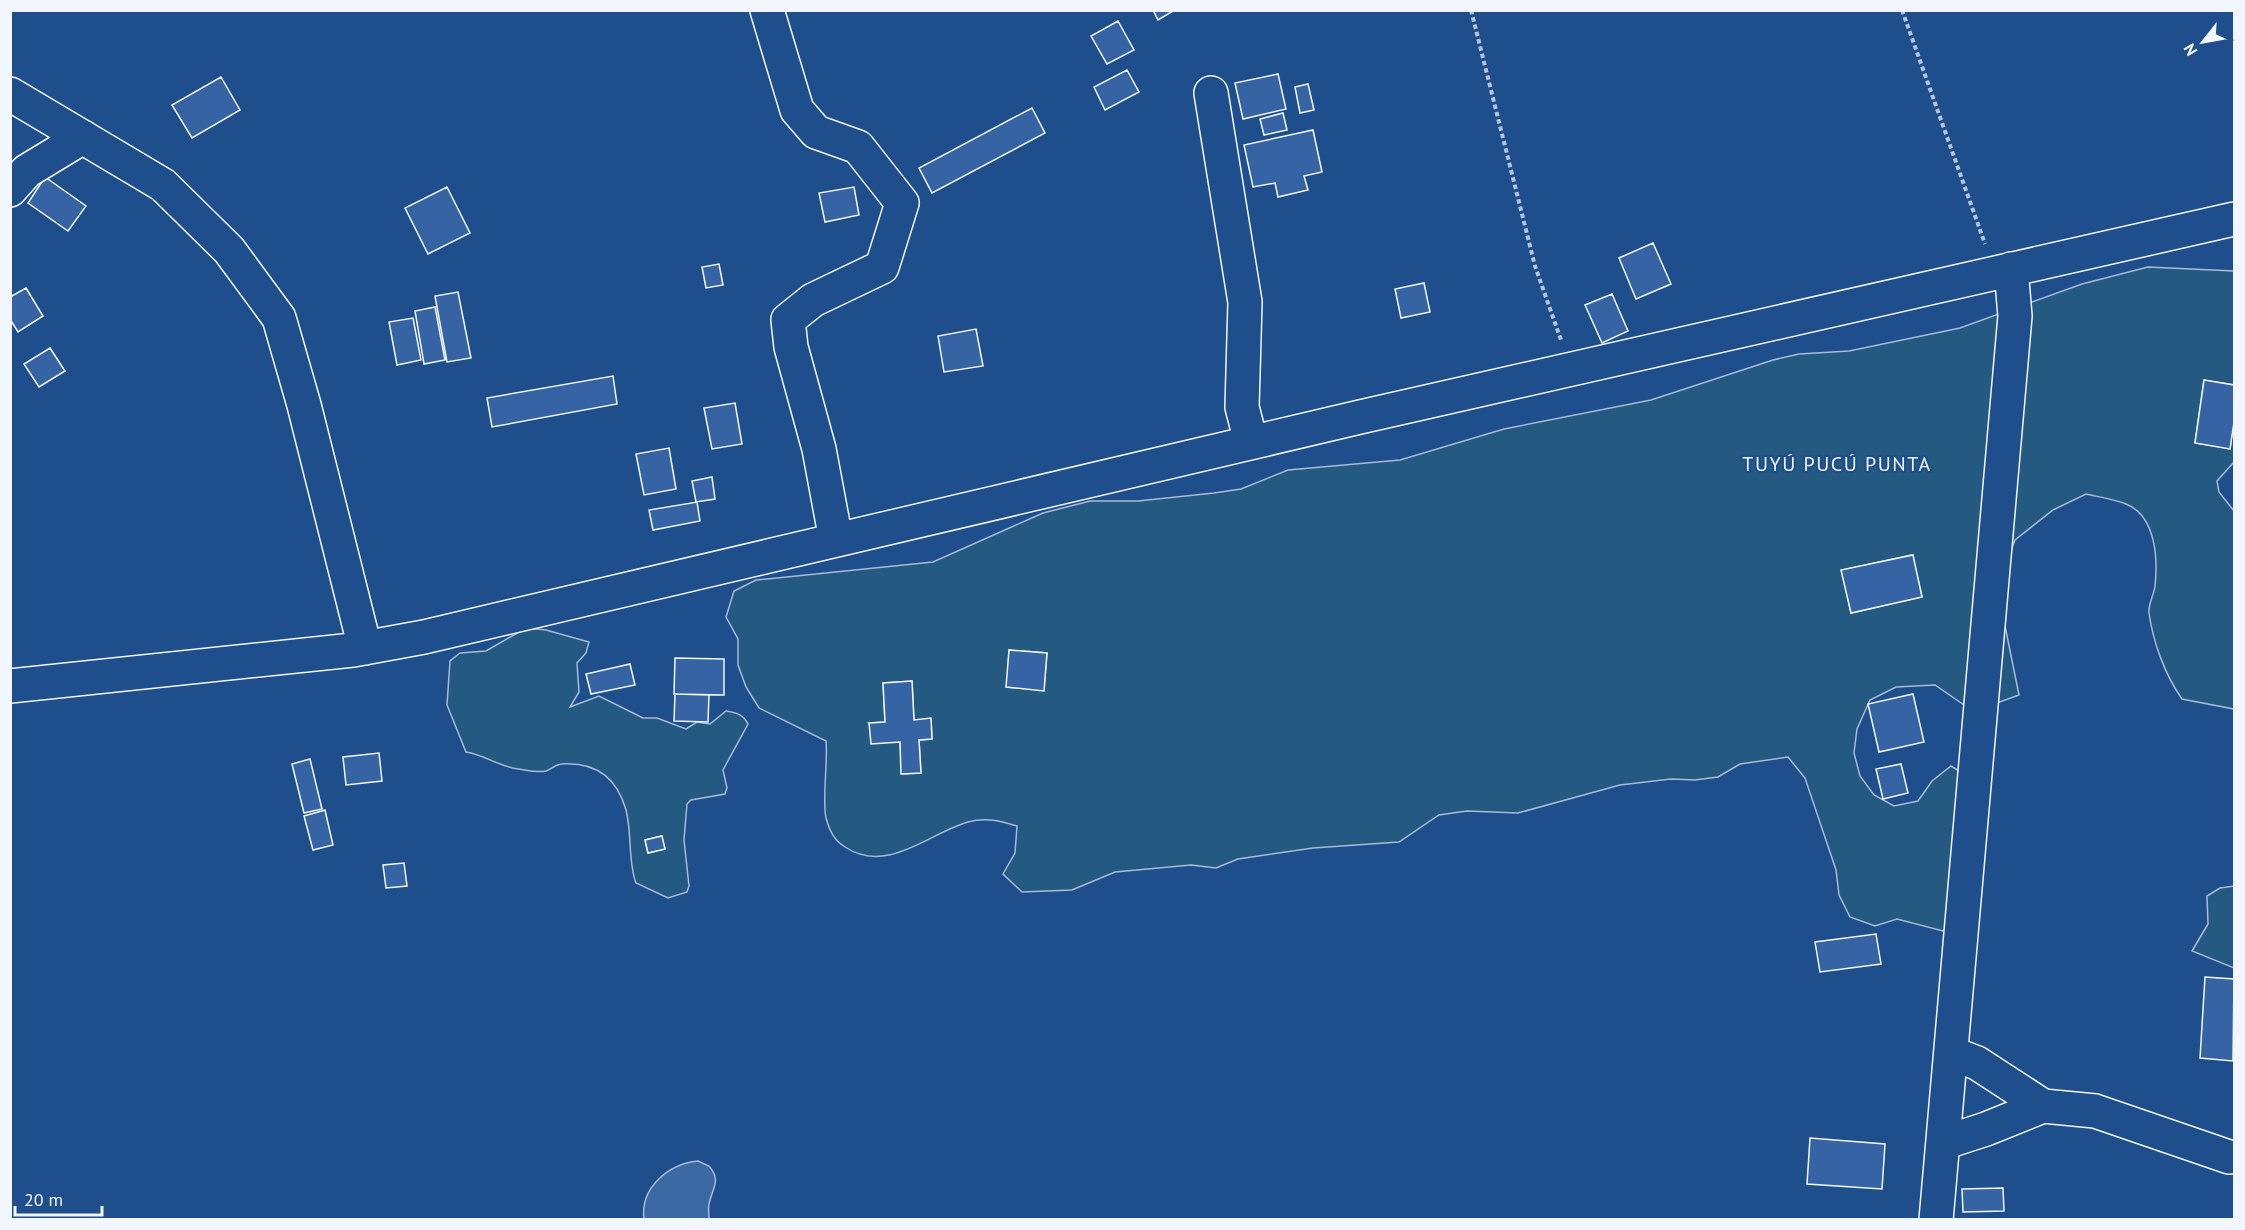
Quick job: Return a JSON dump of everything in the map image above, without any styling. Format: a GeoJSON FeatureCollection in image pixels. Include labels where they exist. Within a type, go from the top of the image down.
{"type":"FeatureCollection","features":[{"type":"Feature","properties":{"kind":"street"},"geometry":{"type":"LineString","coordinates":[[767,10],[797,110],[816,132],[858,147],[902,203],[882,267],[813,300],[788,320],[790,347],[819,449],[836,540]]}},
{"type":"Feature","properties":{"kind":"street"},"geometry":{"type":"LineString","coordinates":[[1211,93],[1245,302],[1242,407],[1251,442]]}},
{"type":"Feature","properties":{"kind":"street"},"geometry":{"type":"LineString","coordinates":[[10,94],[163,185],[229,250],[279,318],[304,405],[365,648]]}},
{"type":"Feature","properties":{"kind":"street"},"geometry":{"type":"LineString","coordinates":[[10,190],[27,171],[84,137]]}},
{"type":"Feature","properties":{"kind":"street"},"geometry":{"type":"LineString","coordinates":[[10,686],[365,648],[1251,442],[2235,219]]}},
{"type":"Feature","properties":{"kind":"street"},"geometry":{"type":"LineString","coordinates":[[1936,1220],[2016,316],[2003,271]]}},
{"type":"Feature","properties":{"kind":"street"},"geometry":{"type":"LineString","coordinates":[[1951,1053],[1977,1063],[2043,1106]]}},
{"type":"Feature","properties":{"kind":"street"},"geometry":{"type":"LineString","coordinates":[[1943,1143],[2043,1106],[2095,1111],[2229,1157]]}},
{"type":"Feature","properties":{"kind":"path"},"geometry":{"type":"LineString","coordinates":[[1471,10],[1535,266],[1571,369]]}},
{"type":"Feature","properties":{"kind":"path"},"geometry":{"type":"LineString","coordinates":[[1902,10],[2003,271]]}},
{"type":"Feature","properties":{"kind":"shaded area"},"geometry":{"type":"Polygon","coordinates":[[[2148,267],[2234,271],[2234,385],[2204,380],[2195,443],[2230,449],[2234,422],[2234,462],[2217,481],[2219,492],[2234,511],[2234,709],[2182,699],[2165,669],[2149,613],[2155,586],[2156,563],[2153,539],[2144,518],[2126,504],[2086,494],[2053,510],[2015,540],[2001,577],[2000,601],[2019,695],[1994,704],[1967,707],[1935,685],[1896,687],[1870,700],[1857,729],[1854,753],[1860,776],[1874,795],[1894,806],[1918,801],[1932,781],[1951,766],[1972,779],[1961,915],[1943,931],[1897,919],[1875,926],[1850,917],[1839,895],[1836,870],[1805,778],[1788,757],[1740,764],[1718,777],[1695,780],[1671,779],[1620,785],[1518,813],[1467,811],[1439,815],[1399,842],[1313,848],[1238,859],[1216,868],[1191,865],[1115,872],[1072,890],[1022,892],[1003,874],[1015,853],[1017,826],[987,820],[968,822],[908,849],[876,856],[861,854],[841,844],[833,835],[826,818],[826,741],[759,708],[746,687],[738,665],[738,639],[726,617],[734,591],[756,580],[933,562],[1043,513],[1090,501],[1138,501],[1214,493],[1241,489],[1288,470],[1400,460],[1504,429],[1651,400],[1773,360],[1799,354],[1849,351],[1960,328],[2082,284],[2148,267]],[[1912,555],[1842,570],[1851,613],[1922,597],[1912,555]],[[1009,650],[1007,687],[1044,690],[1047,653],[1009,650]],[[912,681],[883,683],[885,722],[869,723],[900,742],[902,774],[921,773],[919,740],[932,739],[931,719],[914,720],[912,681]]]}},
{"type":"Feature","properties":{"kind":"shaded area"},"geometry":{"type":"Polygon","coordinates":[[[526,628],[546,630],[589,642],[586,653],[577,663],[579,692],[570,707],[599,696],[643,718],[657,718],[686,729],[697,722],[710,724],[726,711],[744,718],[748,724],[723,770],[727,788],[725,794],[691,800],[687,804],[684,840],[689,886],[687,892],[668,898],[636,883],[626,810],[617,789],[603,774],[595,769],[574,764],[560,764],[543,772],[536,772],[505,766],[466,752],[447,705],[450,661],[460,653],[486,651],[526,628]],[[661,836],[645,840],[648,853],[665,849],[661,836]]]}},
{"type":"Feature","properties":{"kind":"shaded area"},"geometry":{"type":"Polygon","coordinates":[[[2234,886],[2234,968],[2192,951],[2208,924],[2207,896],[2220,888],[2234,886]]]}},
{"type":"Feature","properties":{"kind":"shaded area"},"geometry":{"type":"Polygon","coordinates":[[[698,1161],[709,1166],[716,1180],[710,1198],[709,1219],[644,1219],[647,1197],[658,1180],[676,1167],[698,1161]]]}},
{"type":"Feature","properties":{"kind":"building"},"geometry":{"type":"Polygon","coordinates":[[[1153,10],[1175,10],[1158,20],[1153,10]]]}},
{"type":"Feature","properties":{"kind":"building"},"geometry":{"type":"Polygon","coordinates":[[[1118,21],[1134,50],[1107,64],[1091,36],[1118,21]]]}},
{"type":"Feature","properties":{"kind":"building"},"geometry":{"type":"Polygon","coordinates":[[[1127,70],[1139,92],[1105,110],[1094,87],[1127,70]]]}},
{"type":"Feature","properties":{"kind":"building"},"geometry":{"type":"Polygon","coordinates":[[[1278,74],[1286,109],[1243,119],[1235,83],[1278,74]]]}},
{"type":"Feature","properties":{"kind":"building"},"geometry":{"type":"Polygon","coordinates":[[[221,77],[240,110],[192,138],[172,105],[221,77]]]}},
{"type":"Feature","properties":{"kind":"building"},"geometry":{"type":"Polygon","coordinates":[[[1308,84],[1314,110],[1300,113],[1295,87],[1308,84]]]}},
{"type":"Feature","properties":{"kind":"building"},"geometry":{"type":"Polygon","coordinates":[[[1032,108],[1045,133],[932,193],[919,168],[1032,108]]]}},
{"type":"Feature","properties":{"kind":"building"},"geometry":{"type":"Polygon","coordinates":[[[1283,113],[1287,130],[1264,135],[1260,119],[1283,113]]]}},
{"type":"Feature","properties":{"kind":"building"},"geometry":{"type":"Polygon","coordinates":[[[1313,130],[1322,172],[1304,176],[1308,190],[1278,197],[1275,183],[1253,187],[1244,145],[1313,130]]]}},
{"type":"Feature","properties":{"kind":"building"},"geometry":{"type":"Polygon","coordinates":[[[45,177],[86,206],[68,231],[28,203],[45,177]]]}},
{"type":"Feature","properties":{"kind":"building"},"geometry":{"type":"Polygon","coordinates":[[[447,187],[470,233],[428,254],[405,208],[447,187]]]}},
{"type":"Feature","properties":{"kind":"building"},"geometry":{"type":"Polygon","coordinates":[[[854,187],[859,215],[825,222],[819,193],[854,187]]]}},
{"type":"Feature","properties":{"kind":"building"},"geometry":{"type":"Polygon","coordinates":[[[1653,243],[1671,284],[1636,299],[1619,258],[1653,243]]]}},
{"type":"Feature","properties":{"kind":"building"},"geometry":{"type":"Polygon","coordinates":[[[719,264],[723,285],[706,288],[702,267],[719,264]]]}},
{"type":"Feature","properties":{"kind":"building"},"geometry":{"type":"Polygon","coordinates":[[[1424,283],[1430,312],[1401,318],[1395,289],[1424,283]]]}},
{"type":"Feature","properties":{"kind":"building"},"geometry":{"type":"Polygon","coordinates":[[[26,288],[43,316],[18,332],[10,319],[10,297],[26,288]]]}},
{"type":"Feature","properties":{"kind":"building"},"geometry":{"type":"Polygon","coordinates":[[[458,292],[471,358],[447,362],[435,296],[458,292]]]}},
{"type":"Feature","properties":{"kind":"building"},"geometry":{"type":"Polygon","coordinates":[[[1612,294],[1628,331],[1602,343],[1585,305],[1612,294]]]}},
{"type":"Feature","properties":{"kind":"building"},"geometry":{"type":"Polygon","coordinates":[[[435,307],[445,360],[424,364],[415,311],[435,307]]]}},
{"type":"Feature","properties":{"kind":"building"},"geometry":{"type":"Polygon","coordinates":[[[413,318],[421,360],[397,365],[389,322],[413,318]]]}},
{"type":"Feature","properties":{"kind":"building"},"geometry":{"type":"Polygon","coordinates":[[[976,329],[983,366],[944,372],[938,336],[976,329]]]}},
{"type":"Feature","properties":{"kind":"building"},"geometry":{"type":"Polygon","coordinates":[[[50,348],[65,371],[39,387],[24,364],[50,348]]]}},
{"type":"Feature","properties":{"kind":"building"},"geometry":{"type":"Polygon","coordinates":[[[613,376],[617,404],[492,427],[487,398],[613,376]]]}},
{"type":"Feature","properties":{"kind":"building"},"geometry":{"type":"Polygon","coordinates":[[[2204,380],[2234,385],[2234,422],[2230,449],[2195,443],[2204,380]]]}},
{"type":"Feature","properties":{"kind":"building"},"geometry":{"type":"Polygon","coordinates":[[[735,403],[742,444],[712,449],[704,408],[735,403]]]}},
{"type":"Feature","properties":{"kind":"building"},"geometry":{"type":"Polygon","coordinates":[[[669,448],[676,489],[644,495],[636,454],[669,448]]]}},
{"type":"Feature","properties":{"kind":"building"},"geometry":{"type":"Polygon","coordinates":[[[712,477],[715,499],[696,502],[692,481],[712,477]]]}},
{"type":"Feature","properties":{"kind":"building"},"geometry":{"type":"Polygon","coordinates":[[[697,502],[700,521],[653,530],[649,510],[697,502]]]}},
{"type":"Feature","properties":{"kind":"building"},"geometry":{"type":"Polygon","coordinates":[[[1913,555],[1922,597],[1851,613],[1841,570],[1913,555]]]}},
{"type":"Feature","properties":{"kind":"building"},"geometry":{"type":"Polygon","coordinates":[[[1009,650],[1047,653],[1044,691],[1006,687],[1009,650]]]}},
{"type":"Feature","properties":{"kind":"building"},"geometry":{"type":"Polygon","coordinates":[[[675,658],[724,659],[724,695],[674,694],[675,658]]]}},
{"type":"Feature","properties":{"kind":"building"},"geometry":{"type":"Polygon","coordinates":[[[630,664],[635,685],[591,694],[586,674],[630,664]]]}},
{"type":"Feature","properties":{"kind":"building"},"geometry":{"type":"Polygon","coordinates":[[[912,681],[914,720],[931,718],[932,739],[919,740],[921,773],[901,774],[900,742],[871,744],[869,723],[885,722],[883,683],[912,681]]]}},
{"type":"Feature","properties":{"kind":"building"},"geometry":{"type":"Polygon","coordinates":[[[675,694],[709,695],[708,722],[674,721],[675,694]]]}},
{"type":"Feature","properties":{"kind":"building"},"geometry":{"type":"Polygon","coordinates":[[[1913,694],[1924,742],[1879,752],[1868,704],[1913,694]]]}},
{"type":"Feature","properties":{"kind":"building"},"geometry":{"type":"Polygon","coordinates":[[[379,753],[382,781],[346,785],[343,757],[379,753]]]}},
{"type":"Feature","properties":{"kind":"building"},"geometry":{"type":"Polygon","coordinates":[[[310,759],[322,809],[304,813],[292,764],[310,759]]]}},
{"type":"Feature","properties":{"kind":"building"},"geometry":{"type":"Polygon","coordinates":[[[1901,764],[1908,793],[1883,799],[1876,769],[1901,764]]]}},
{"type":"Feature","properties":{"kind":"building"},"geometry":{"type":"Polygon","coordinates":[[[325,810],[333,845],[313,850],[304,816],[325,810]]]}},
{"type":"Feature","properties":{"kind":"building"},"geometry":{"type":"Polygon","coordinates":[[[662,836],[665,849],[648,853],[645,840],[662,836]]]}},
{"type":"Feature","properties":{"kind":"building"},"geometry":{"type":"Polygon","coordinates":[[[404,863],[407,886],[386,888],[383,865],[404,863]]]}},
{"type":"Feature","properties":{"kind":"building"},"geometry":{"type":"Polygon","coordinates":[[[1876,934],[1881,964],[1820,972],[1815,942],[1876,934]]]}},
{"type":"Feature","properties":{"kind":"building"},"geometry":{"type":"Polygon","coordinates":[[[2205,977],[2234,979],[2233,1061],[2200,1058],[2205,977]]]}},
{"type":"Feature","properties":{"kind":"building"},"geometry":{"type":"Polygon","coordinates":[[[1810,1138],[1885,1144],[1882,1189],[1807,1184],[1810,1138]]]}},
{"type":"Feature","properties":{"kind":"building"},"geometry":{"type":"Polygon","coordinates":[[[2003,1188],[2004,1211],[1963,1212],[1962,1189],[2003,1188]]]}},
{"type":"Feature","properties":{"kind":"district","name":"TUYÚ PUCÚ PUNTA"},"geometry":{"type":"Point","coordinates":[1837,464]}}]}
